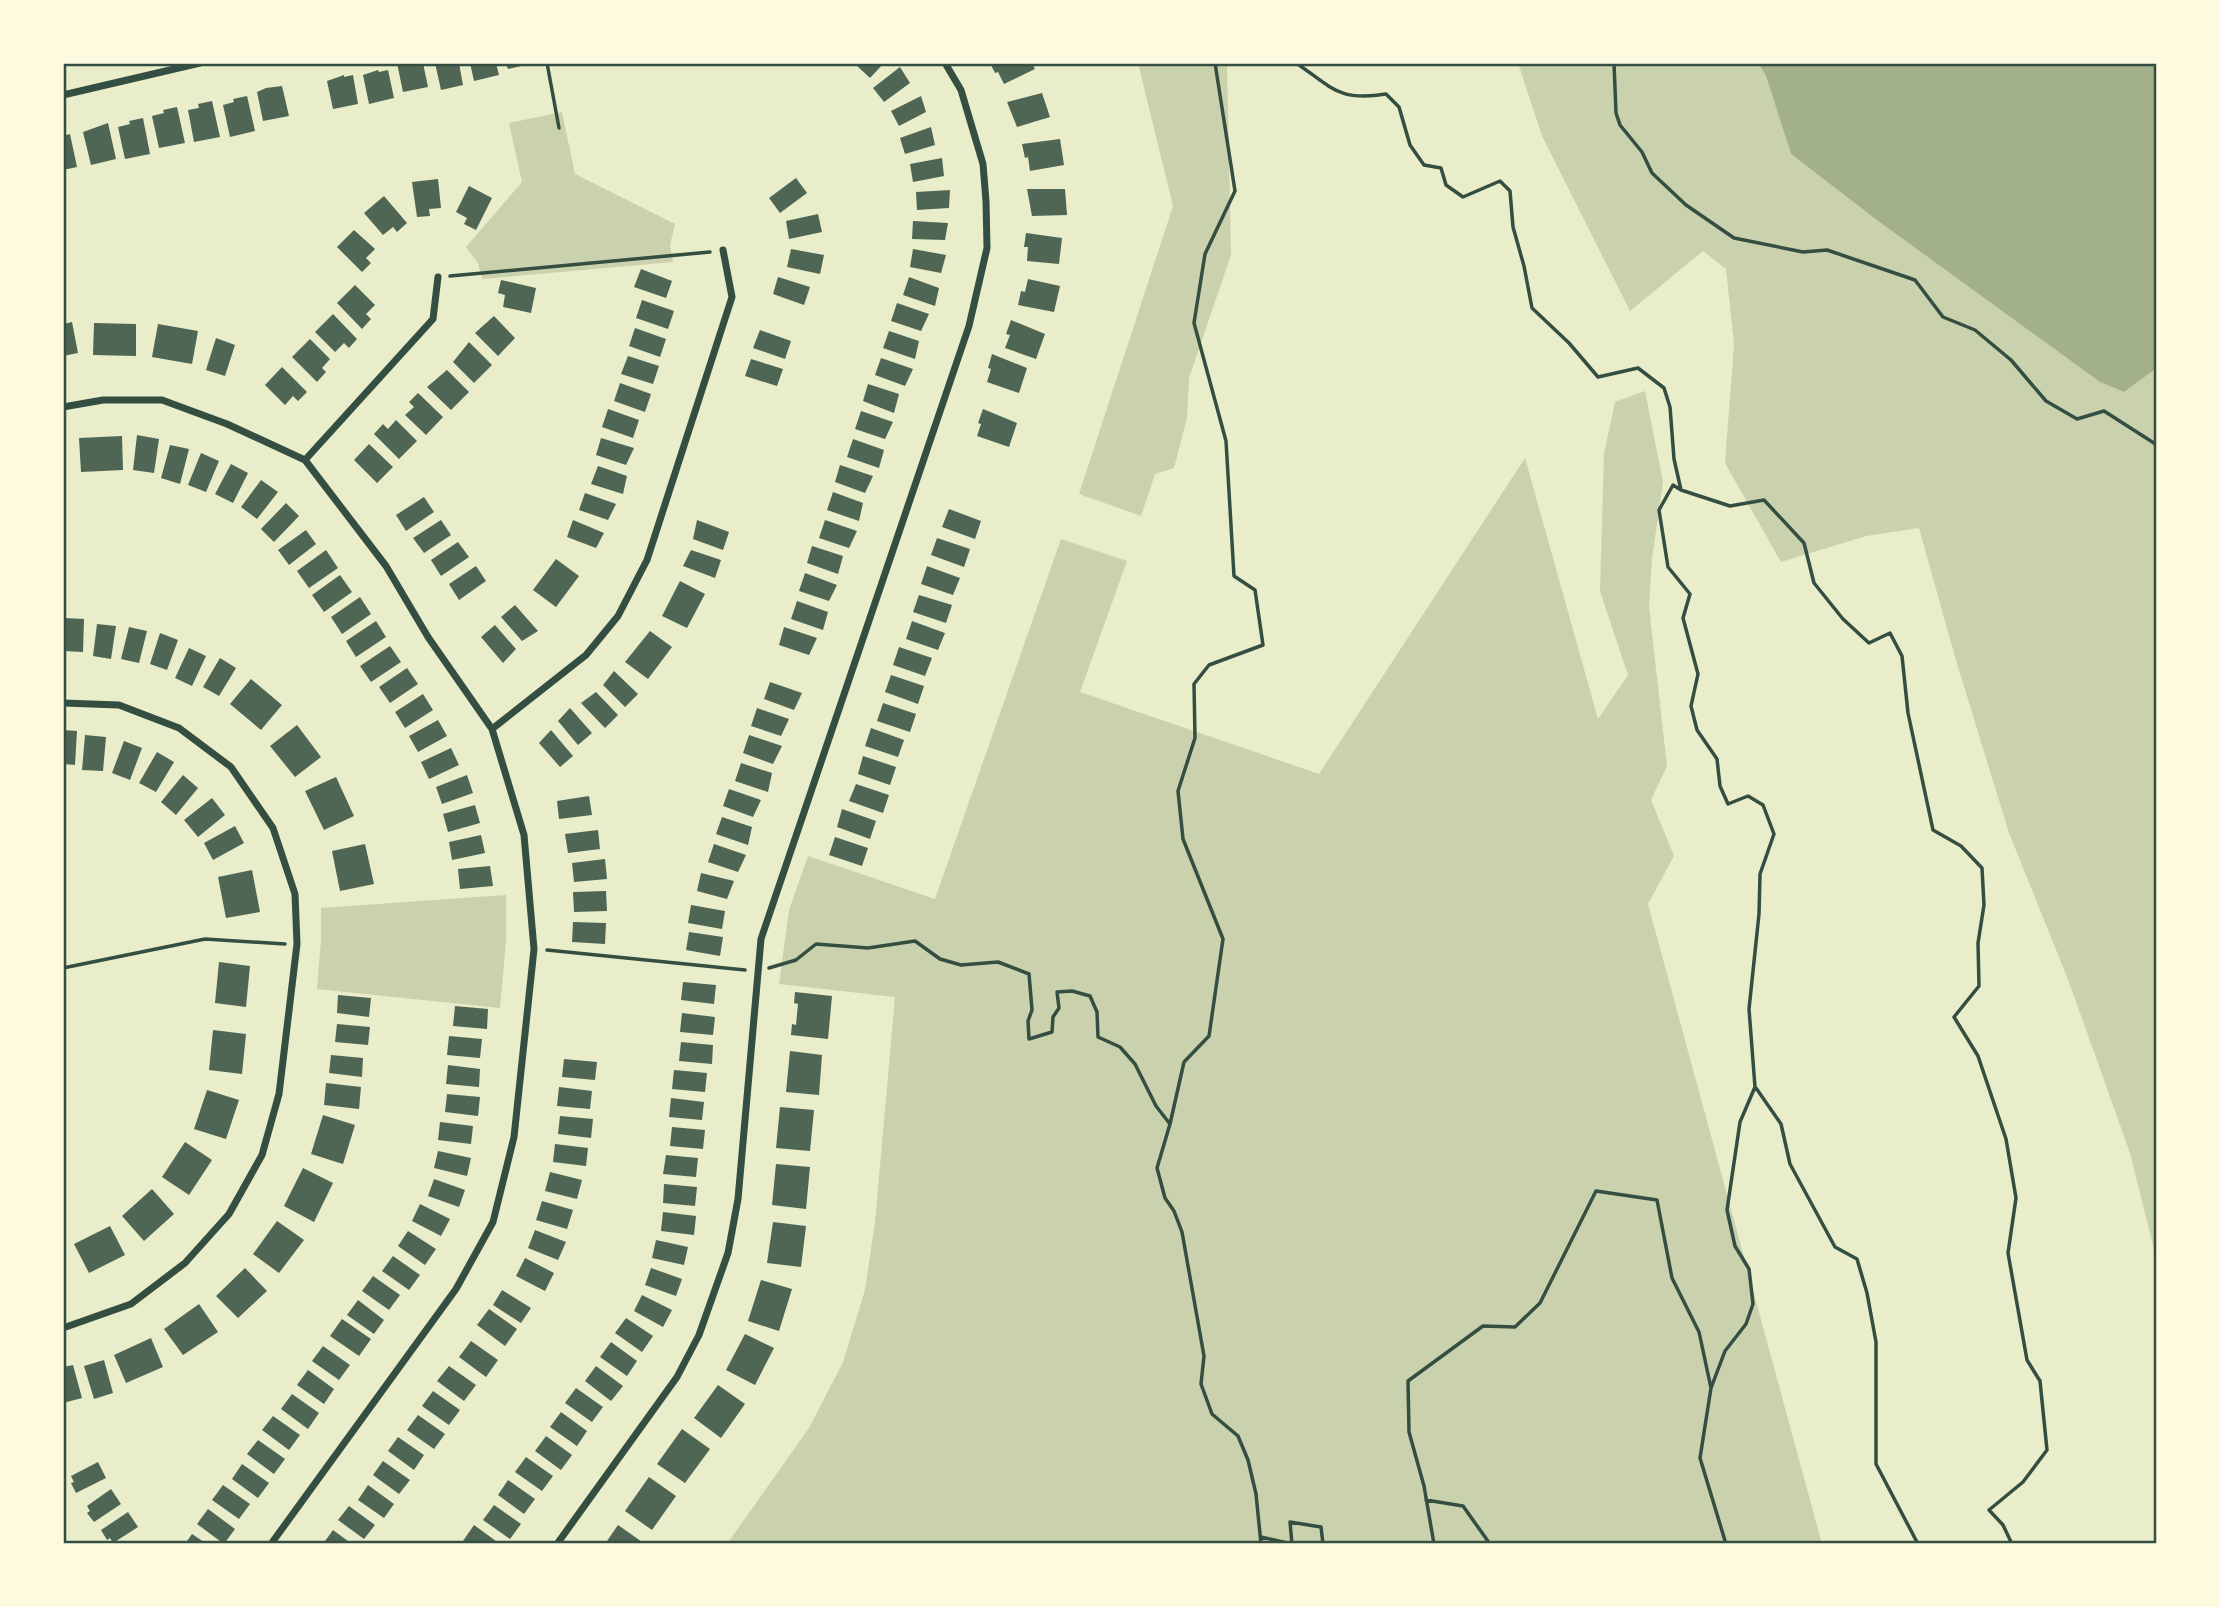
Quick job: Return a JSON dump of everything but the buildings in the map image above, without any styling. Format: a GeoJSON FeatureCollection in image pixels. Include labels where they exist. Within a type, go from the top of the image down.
{"type":"FeatureCollection","features":[{"type":"Feature","properties":{"kind":"street"},"geometry":{"type":"LineString","coordinates":[[63,95],[200,63]]}},
{"type":"Feature","properties":{"kind":"street"},"geometry":{"type":"LineString","coordinates":[[557,1544],[677,1377],[699,1335],[728,1253],[738,1199],[761,939],[969,326],[987,247],[982,164],[961,90],[945,63]]}},
{"type":"Feature","properties":{"kind":"street"},"geometry":{"type":"LineString","coordinates":[[492,729],[586,656],[618,615],[647,560],[732,297],[723,250]]}},
{"type":"Feature","properties":{"kind":"street"},"geometry":{"type":"LineString","coordinates":[[305,460],[433,318],[438,277]]}},
{"type":"Feature","properties":{"kind":"street"},"geometry":{"type":"LineString","coordinates":[[63,407],[103,400],[162,400],[227,424],[305,460],[386,566],[428,637],[492,729],[524,835],[534,949],[514,1137],[493,1222],[456,1289],[271,1544]]}},
{"type":"Feature","properties":{"kind":"street"},"geometry":{"type":"LineString","coordinates":[[63,703],[119,705],[179,728],[232,767],[273,828],[296,894],[297,944],[279,1094],[262,1156],[229,1214],[185,1264],[131,1304],[63,1328]]}},
{"type":"Feature","properties":{"kind":"path"},"geometry":{"type":"LineString","coordinates":[[547,63],[559,128]]}},
{"type":"Feature","properties":{"kind":"path"},"geometry":{"type":"LineString","coordinates":[[1215,63],[1235,191],[1205,254],[1194,323],[1226,441],[1234,576],[1255,590],[1263,645],[1209,666],[1194,684],[1195,738],[1178,790],[1183,839],[1223,939],[1209,1035],[1184,1062],[1157,1168],[1165,1198],[1174,1211],[1182,1232],[1204,1356],[1201,1384],[1212,1414],[1238,1436],[1248,1460],[1256,1494],[1261,1544]]}},
{"type":"Feature","properties":{"kind":"path"},"geometry":{"type":"LineString","coordinates":[[1296,63],[1335,91],[1363,98],[1386,94],[1399,107],[1410,145],[1424,165],[1441,168],[1446,185],[1463,197],[1500,181],[1510,191],[1513,227],[1532,308],[1569,343],[1598,377],[1639,368],[1664,388],[1670,407],[1674,459],[1681,490]]}},
{"type":"Feature","properties":{"kind":"path"},"geometry":{"type":"LineString","coordinates":[[1614,63],[1616,113],[1620,125],[1642,152],[1652,173],[1686,205],[1734,238],[1803,252],[1827,250],[1915,280],[1943,317],[1975,330],[1984,337],[2011,360],[2046,401],[2077,419],[2104,411],[2157,445]]}},
{"type":"Feature","properties":{"kind":"path"},"geometry":{"type":"LineString","coordinates":[[438,277],[723,250]]}},
{"type":"Feature","properties":{"kind":"path"},"geometry":{"type":"LineString","coordinates":[[1726,1544],[1700,1458],[1712,1388],[1725,1351],[1746,1324],[1753,1304],[1749,1269],[1735,1246],[1727,1210],[1740,1122],[1755,1087],[1749,1009],[1759,914],[1760,874],[1774,834],[1763,805],[1748,796],[1728,804],[1720,786],[1717,758],[1697,730],[1691,706],[1698,674],[1683,618],[1690,594],[1668,566],[1659,510],[1673,485],[1730,506],[1764,500],[1804,543],[1814,583],[1843,619],[1869,643],[1891,633],[1902,656],[1908,713],[1933,830],[1961,846],[1982,868],[1984,905],[1978,943],[1979,986],[1954,1017],[1978,1056],[2006,1139],[2016,1198],[2008,1253],[2027,1360],[2040,1381],[2047,1450],[2023,1482],[1989,1510],[2003,1525],[2012,1544]]}},
{"type":"Feature","properties":{"kind":"path"},"geometry":{"type":"LineString","coordinates":[[63,968],[205,939],[297,944]]}},
{"type":"Feature","properties":{"kind":"path"},"geometry":{"type":"LineString","coordinates":[[534,949],[759,971],[796,960],[816,944],[867,948],[915,941],[940,959],[961,965],[998,961],[1029,974],[1032,988],[1029,1039],[1052,1032],[1053,1017],[1059,1008],[1057,992],[1072,991],[1090,996],[1097,1012],[1098,1037],[1120,1047],[1135,1063],[1156,1107],[1170,1124]]}},
{"type":"Feature","properties":{"kind":"path"},"geometry":{"type":"LineString","coordinates":[[1755,1087],[1782,1124],[1790,1164],[1835,1247],[1857,1259],[1867,1293],[1876,1342],[1876,1464],[1918,1544]]}},
{"type":"Feature","properties":{"kind":"path"},"geometry":{"type":"LineString","coordinates":[[1434,1544],[1409,1432],[1408,1381],[1483,1326],[1514,1327],[1540,1303],[1596,1191],[1657,1200],[1672,1278],[1699,1332],[1712,1388]]}},
{"type":"Feature","properties":{"kind":"path"},"geometry":{"type":"LineString","coordinates":[[1426,1500],[1463,1506],[1490,1544]]}},
{"type":"Feature","properties":{"kind":"path"},"geometry":{"type":"LineString","coordinates":[[1261,1537],[1292,1544],[1290,1522],[1321,1527],[1323,1544]]}},
{"type":"Feature","properties":{"kind":"shaded area"},"geometry":{"type":"Polygon","coordinates":[[[1138,63],[1227,63],[1231,255],[1189,378],[1187,418],[1174,468],[1155,474],[1141,516],[1079,494],[1173,206],[1138,63]]]}},
{"type":"Feature","properties":{"kind":"shaded area"},"geometry":{"type":"Polygon","coordinates":[[[1518,63],[1758,63],[1766,76],[1791,154],[1878,221],[2100,382],[2124,392],[2157,368],[2157,1262],[2130,1153],[2069,982],[2009,833],[1919,528],[1866,536],[1781,562],[1725,463],[1734,344],[1726,269],[1703,251],[1630,311],[1542,136],[1518,63]]]}},
{"type":"Feature","properties":{"kind":"shaded area"},"geometry":{"type":"Polygon","coordinates":[[[1758,63],[2157,63],[2157,368],[2124,392],[2100,382],[1878,221],[1791,154],[1766,76],[1758,63]]]}},
{"type":"Feature","properties":{"kind":"shaded area"},"geometry":{"type":"Polygon","coordinates":[[[562,112],[575,174],[675,224],[670,245],[673,262],[482,279],[478,263],[466,247],[522,182],[509,123],[562,112]]]}},
{"type":"Feature","properties":{"kind":"shaded area"},"geometry":{"type":"Polygon","coordinates":[[[1645,391],[1663,482],[1652,559],[1649,607],[1667,766],[1651,800],[1674,856],[1648,904],[1822,1544],[727,1544],[809,1428],[843,1362],[865,1290],[875,1222],[895,997],[779,984],[789,910],[808,856],[935,899],[1061,539],[1127,561],[1080,692],[1319,774],[1525,458],[1598,719],[1628,675],[1600,591],[1604,454],[1615,402],[1645,391]]]}},
{"type":"Feature","properties":{"kind":"shaded area"},"geometry":{"type":"Polygon","coordinates":[[[506,895],[506,941],[500,1008],[317,989],[321,908],[506,895]]]}}]}
